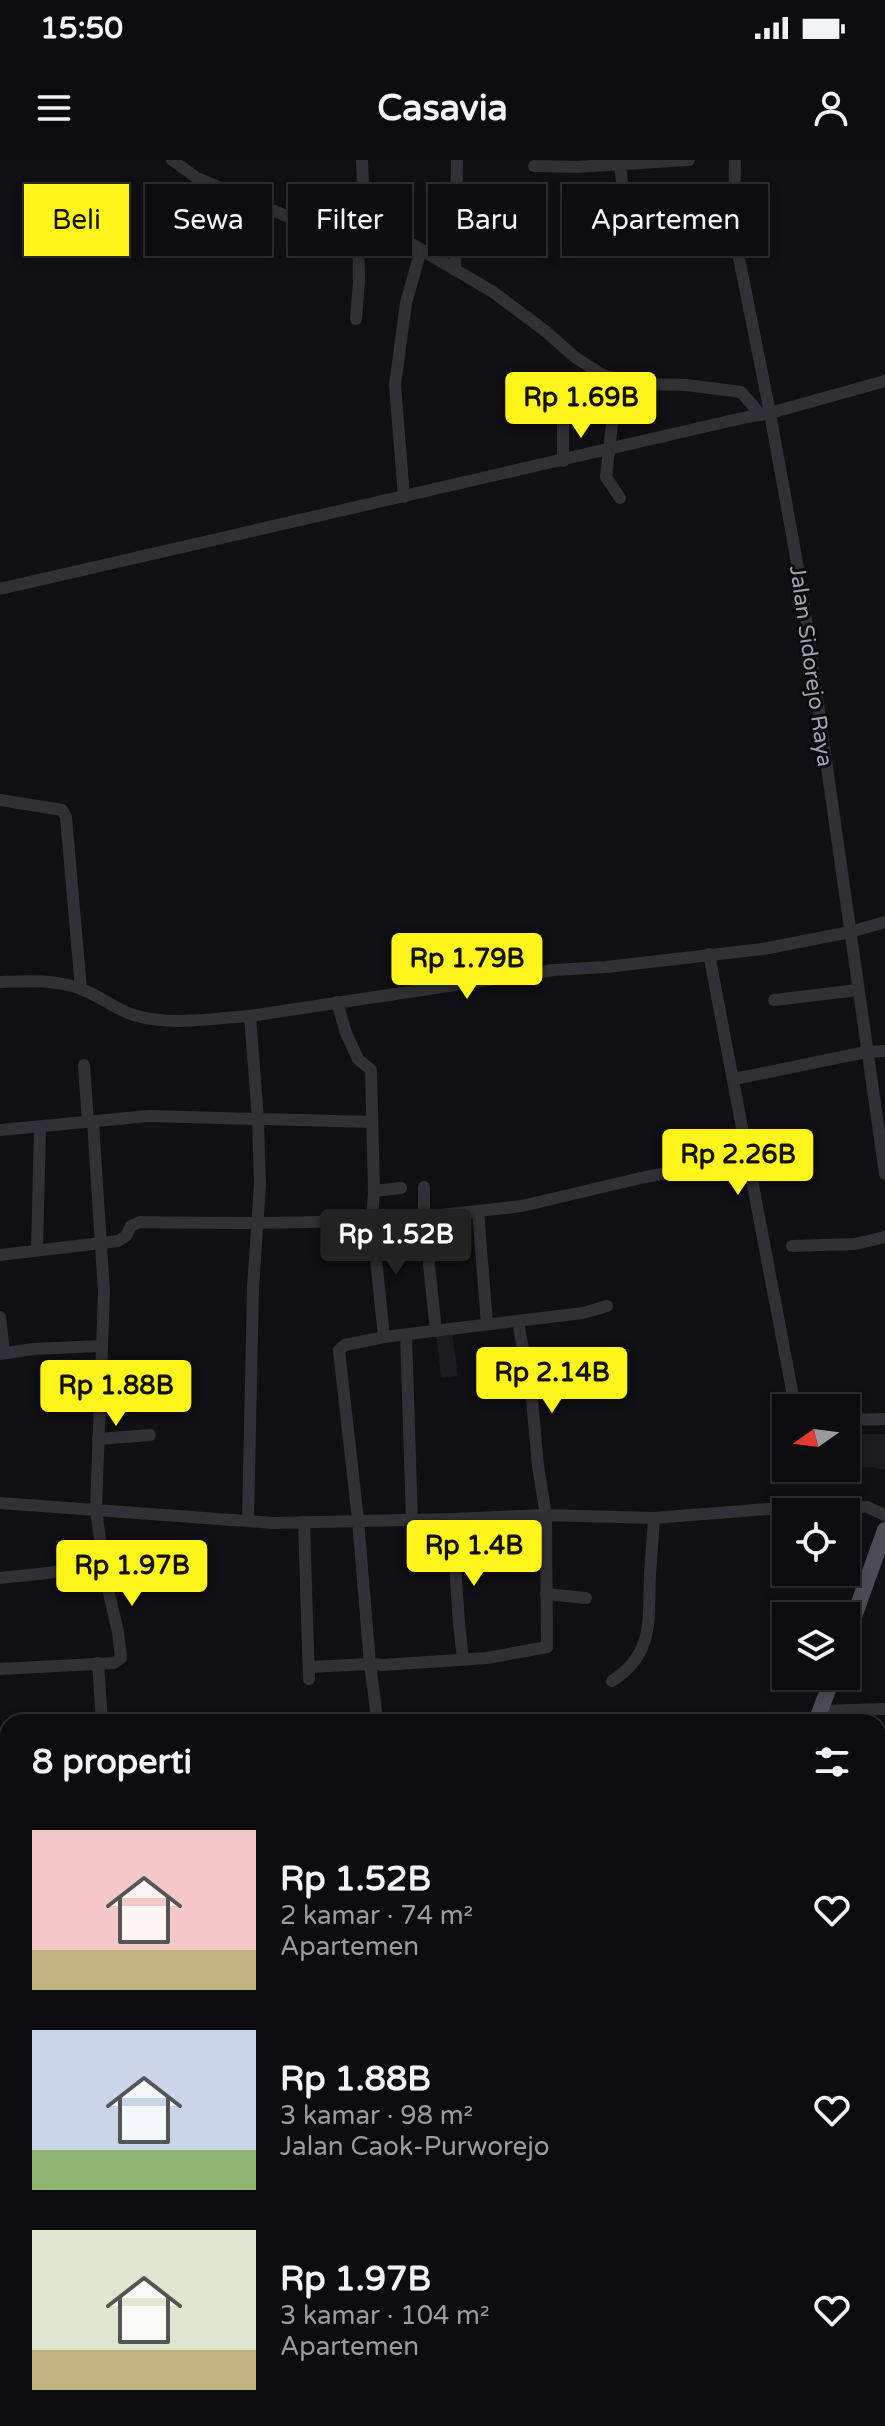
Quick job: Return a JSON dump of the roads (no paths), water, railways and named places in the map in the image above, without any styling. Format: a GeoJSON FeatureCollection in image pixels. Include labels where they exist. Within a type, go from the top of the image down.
{"type":"FeatureCollection","features":[{"type":"Feature","properties":{"kind":"main road"},"geometry":{"type":"LineString","coordinates":[[859,1602],[885,1530]]}},
{"type":"Feature","properties":{"kind":"main road"},"geometry":{"type":"LineString","coordinates":[[819,1714],[828,1690]]}},
{"type":"Feature","properties":{"kind":"street"},"geometry":{"type":"LineString","coordinates":[[172,160],[197,178],[288,217]]}},
{"type":"Feature","properties":{"kind":"street"},"geometry":{"type":"LineString","coordinates":[[362,160],[362,184]]}},
{"type":"Feature","properties":{"kind":"street"},"geometry":{"type":"LineString","coordinates":[[455,270],[457,160]]}},
{"type":"Feature","properties":{"kind":"street"},"geometry":{"type":"LineString","coordinates":[[534,166],[577,167],[689,160]]}},
{"type":"Feature","properties":{"kind":"street","name":"Jalan Sidorejo Raya"},"geometry":{"type":"LineString","coordinates":[[735,160],[735,184]]}},
{"type":"Feature","properties":{"kind":"street"},"geometry":{"type":"LineString","coordinates":[[620,163],[622,184]]}},
{"type":"Feature","properties":{"kind":"street"},"geometry":{"type":"LineString","coordinates":[[412,245],[493,292],[576,358],[603,375],[636,384],[735,390],[766,414]]}},
{"type":"Feature","properties":{"kind":"street"},"geometry":{"type":"LineString","coordinates":[[404,497],[395,385],[406,303],[421,250]]}},
{"type":"Feature","properties":{"kind":"street"},"geometry":{"type":"LineString","coordinates":[[356,319],[358,256]]}},
{"type":"Feature","properties":{"kind":"street","name":"Jalan Sidorejo Raya"},"geometry":{"type":"LineString","coordinates":[[738,256],[803,600],[884,1165]]}},
{"type":"Feature","properties":{"kind":"street"},"geometry":{"type":"LineString","coordinates":[[617,380],[606,477],[620,498]]}},
{"type":"Feature","properties":{"kind":"street"},"geometry":{"type":"LineString","coordinates":[[0,589],[766,414],[885,381]]}},
{"type":"Feature","properties":{"kind":"street"},"geometry":{"type":"LineString","coordinates":[[563,419],[563,461]]}},
{"type":"Feature","properties":{"kind":"street"},"geometry":{"type":"LineString","coordinates":[[0,800],[62,810],[66,817],[81,989]]}},
{"type":"Feature","properties":{"kind":"street"},"geometry":{"type":"LineString","coordinates":[[0,982],[58,983],[81,989],[139,1017],[188,1020],[250,1016],[554,970],[606,967],[787,945],[885,922]]}},
{"type":"Feature","properties":{"kind":"street"},"geometry":{"type":"LineString","coordinates":[[709,954],[793,1394]]}},
{"type":"Feature","properties":{"kind":"street"},"geometry":{"type":"LineString","coordinates":[[774,1000],[858,990]]}},
{"type":"Feature","properties":{"kind":"street"},"geometry":{"type":"LineString","coordinates":[[337,1002],[358,1059],[371,1070],[372,1220],[384,1337]]}},
{"type":"Feature","properties":{"kind":"street"},"geometry":{"type":"LineString","coordinates":[[248,1521],[253,1288],[260,1184],[250,1016]]}},
{"type":"Feature","properties":{"kind":"street"},"geometry":{"type":"LineString","coordinates":[[734,1079],[866,1052],[885,1051]]}},
{"type":"Feature","properties":{"kind":"street"},"geometry":{"type":"LineString","coordinates":[[0,1669],[118,1661],[122,1651],[104,1572],[96,1509],[104,1292],[84,1065]]}},
{"type":"Feature","properties":{"kind":"street"},"geometry":{"type":"LineString","coordinates":[[0,1130],[149,1116],[371,1122]]}},
{"type":"Feature","properties":{"kind":"street"},"geometry":{"type":"LineString","coordinates":[[37,1250],[40,1128]]}},
{"type":"Feature","properties":{"kind":"street"},"geometry":{"type":"LineString","coordinates":[[0,1255],[122,1240],[131,1226],[140,1222],[372,1220],[522,1206],[645,1177],[749,1159]]}},
{"type":"Feature","properties":{"kind":"street"},"geometry":{"type":"LineString","coordinates":[[424,1187],[424,1217],[436,1331]]}},
{"type":"Feature","properties":{"kind":"street"},"geometry":{"type":"LineString","coordinates":[[374,1191],[401,1188]]}},
{"type":"Feature","properties":{"kind":"street"},"geometry":{"type":"LineString","coordinates":[[478,1211],[487,1324]]}},
{"type":"Feature","properties":{"kind":"street"},"geometry":{"type":"LineString","coordinates":[[792,1246],[855,1244],[885,1237]]}},
{"type":"Feature","properties":{"kind":"street"},"geometry":{"type":"LineString","coordinates":[[376,1710],[339,1350],[345,1345],[384,1337],[583,1313],[607,1306]]}},
{"type":"Feature","properties":{"kind":"street"},"geometry":{"type":"LineString","coordinates":[[0,1317],[2,1354],[33,1349],[101,1346]]}},
{"type":"Feature","properties":{"kind":"street"},"geometry":{"type":"LineString","coordinates":[[304,1522],[310,1673],[370,1664],[487,1658],[547,1647],[546,1515],[532,1400],[518,1321]]}},
{"type":"Feature","properties":{"kind":"street"},"geometry":{"type":"LineString","coordinates":[[406,1335],[412,1519]]}},
{"type":"Feature","properties":{"kind":"street"},"geometry":{"type":"LineString","coordinates":[[860,1420],[885,1419]]}},
{"type":"Feature","properties":{"kind":"street"},"geometry":{"type":"LineString","coordinates":[[98,1439],[150,1435]]}},
{"type":"Feature","properties":{"kind":"street"},"geometry":{"type":"LineString","coordinates":[[0,1502],[248,1521],[304,1522],[546,1515],[654,1518],[831,1504],[867,1507],[885,1515]]}},
{"type":"Feature","properties":{"kind":"street"},"geometry":{"type":"LineString","coordinates":[[612,1681],[628,1670],[645,1642],[650,1619],[654,1518]]}},
{"type":"Feature","properties":{"kind":"street"},"geometry":{"type":"LineString","coordinates":[[452,1519],[463,1659]]}},
{"type":"Feature","properties":{"kind":"street"},"geometry":{"type":"LineString","coordinates":[[0,1578],[66,1571],[104,1572]]}},
{"type":"Feature","properties":{"kind":"street"},"geometry":{"type":"LineString","coordinates":[[546,1594],[586,1598]]}},
{"type":"Feature","properties":{"kind":"street"},"geometry":{"type":"LineString","coordinates":[[98,1663],[101,1714]]}},
{"type":"Feature","properties":{"kind":"street"},"geometry":{"type":"LineString","coordinates":[[837,1714],[885,1709]]}}]}
